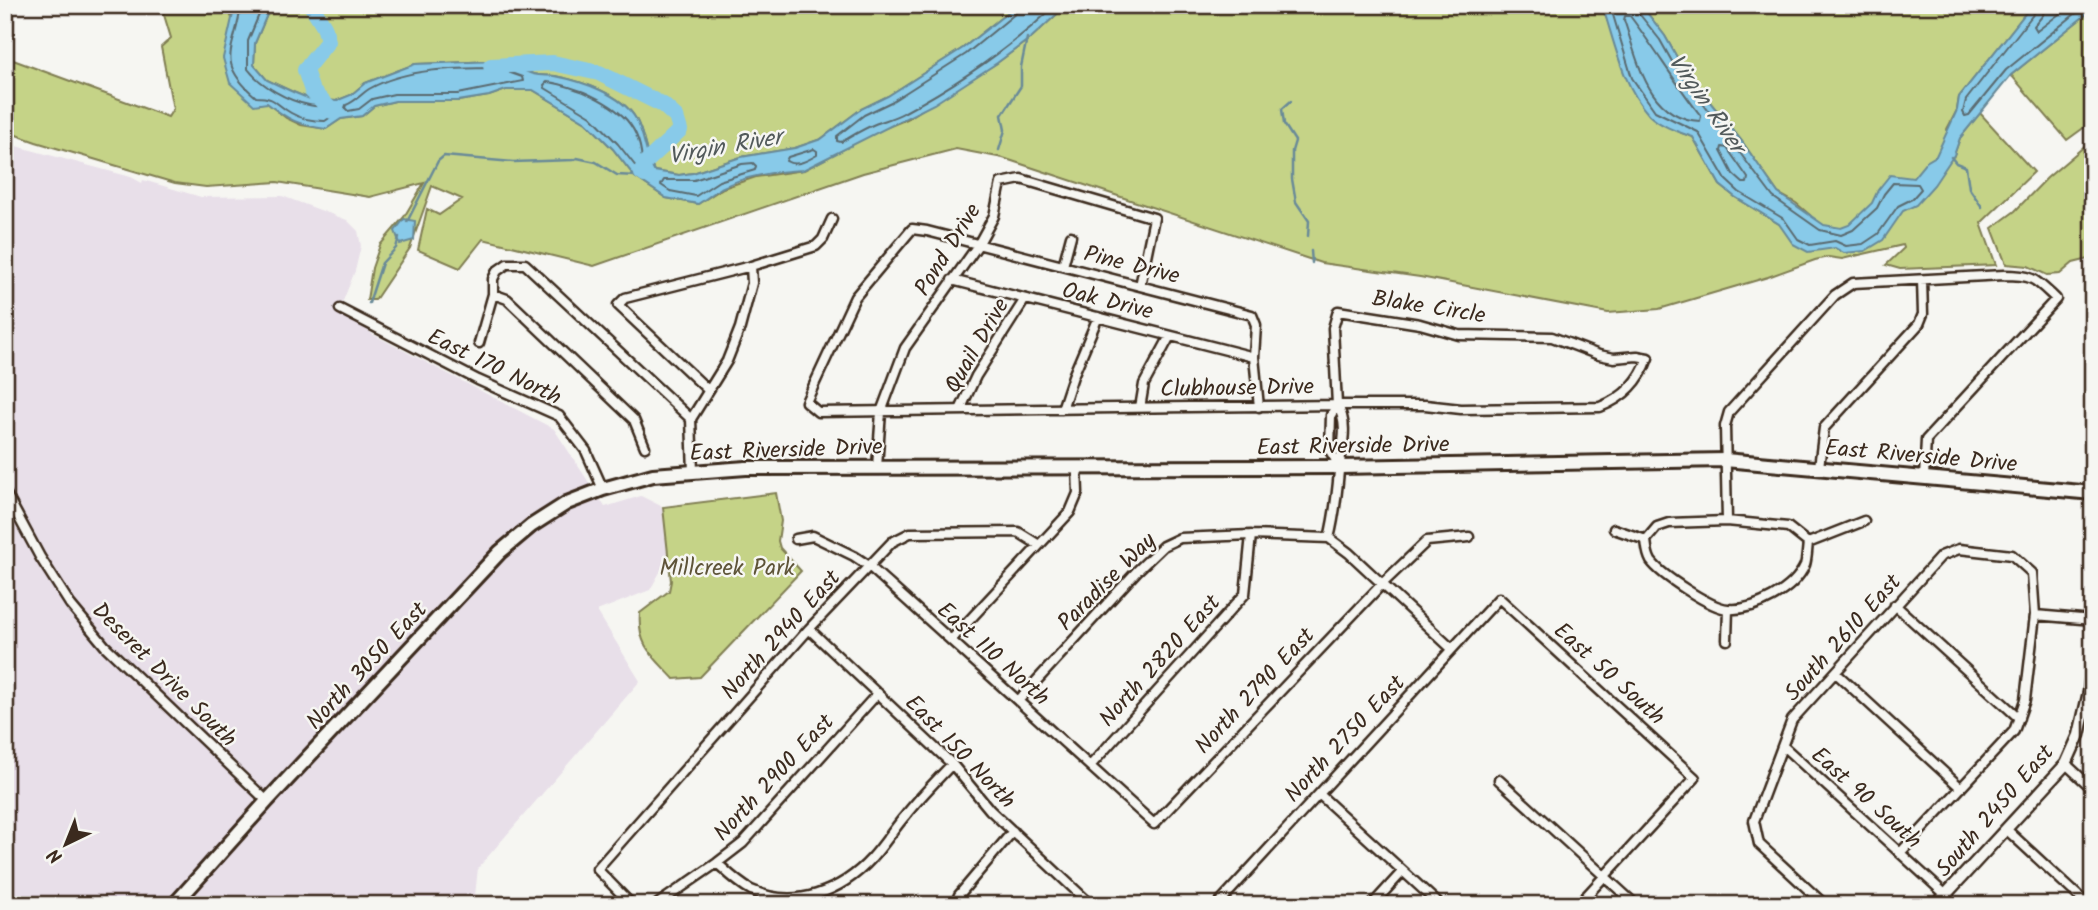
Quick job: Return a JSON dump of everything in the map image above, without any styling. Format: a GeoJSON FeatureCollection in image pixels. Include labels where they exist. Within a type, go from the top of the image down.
{"type":"FeatureCollection","features":[{"type":"Feature","properties":{"kind":"main road","name":"East Riverside Drive"},"geometry":{"type":"LineString","coordinates":[[608,488],[653,475],[746,468],[1339,467],[1725,460],[2093,493]]}},
{"type":"Feature","properties":{"kind":"main road","name":"North 3050 East"},"geometry":{"type":"LineString","coordinates":[[174,905],[267,801],[500,552],[531,526],[567,503],[608,488]]}},
{"type":"Feature","properties":{"kind":"street","name":"Pond Drive"},"geometry":{"type":"LineString","coordinates":[[877,467],[881,412],[905,348],[978,245],[994,216],[1001,183],[1021,179],[1154,218],[1140,286]]}},
{"type":"Feature","properties":{"kind":"street"},"geometry":{"type":"LineString","coordinates":[[709,390],[618,305],[625,298],[751,266],[816,246],[823,240],[832,219]]}},
{"type":"Feature","properties":{"kind":"street","name":"Pine Drive"},"geometry":{"type":"LineString","coordinates":[[806,402],[855,297],[912,229],[1252,315],[1256,325],[1254,357],[1259,407]]}},
{"type":"Feature","properties":{"kind":"street"},"geometry":{"type":"LineString","coordinates":[[1063,267],[1071,236]]}},
{"type":"Feature","properties":{"kind":"street"},"geometry":{"type":"LineString","coordinates":[[479,344],[492,294],[492,279],[497,271],[507,264],[525,264],[691,419]]}},
{"type":"Feature","properties":{"kind":"street"},"geometry":{"type":"LineString","coordinates":[[693,472],[691,419],[727,361],[740,328],[752,283],[751,266]]}},
{"type":"Feature","properties":{"kind":"street"},"geometry":{"type":"LineString","coordinates":[[1727,521],[1724,426],[1729,412],[1835,295],[1853,283],[2026,275],[2035,279],[2056,299],[1926,440],[1924,477]]}},
{"type":"Feature","properties":{"kind":"street","name":"Oak Drive"},"geometry":{"type":"LineString","coordinates":[[952,280],[1254,357]]}},
{"type":"Feature","properties":{"kind":"street"},"geometry":{"type":"LineString","coordinates":[[1819,467],[1824,428],[1919,324],[1923,314],[1922,280]]}},
{"type":"Feature","properties":{"kind":"street"},"geometry":{"type":"LineString","coordinates":[[492,294],[507,299],[634,420],[645,447]]}},
{"type":"Feature","properties":{"kind":"street","name":"Quail Drive"},"geometry":{"type":"LineString","coordinates":[[960,411],[976,376],[1025,299]]}},
{"type":"Feature","properties":{"kind":"street","name":"East 170 North"},"geometry":{"type":"LineString","coordinates":[[340,309],[456,369],[559,416],[586,451],[608,488]]}},
{"type":"Feature","properties":{"kind":"street","name":"Blake Circle"},"geometry":{"type":"LineString","coordinates":[[1337,405],[1333,328],[1338,311],[1420,324],[1459,335],[1552,337],[1599,355],[1648,358]]}},
{"type":"Feature","properties":{"kind":"street"},"geometry":{"type":"LineString","coordinates":[[1062,409],[1098,317]]}},
{"type":"Feature","properties":{"kind":"street"},"geometry":{"type":"LineString","coordinates":[[1140,408],[1144,384],[1170,335]]}},
{"type":"Feature","properties":{"kind":"street","name":"Clubhouse Drive"},"geometry":{"type":"LineString","coordinates":[[806,402],[818,412],[1337,405],[1425,405],[1461,409],[1600,407],[1617,400],[1643,373],[1648,358]]}},
{"type":"Feature","properties":{"kind":"street"},"geometry":{"type":"LineString","coordinates":[[1339,467],[1330,451],[1331,415],[1337,405],[1343,414],[1344,453],[1339,467],[1337,509],[1329,538],[1349,553],[1452,649]]}},
{"type":"Feature","properties":{"kind":"street"},"geometry":{"type":"LineString","coordinates":[[951,640],[1070,512],[1078,493],[1077,467]]}},
{"type":"Feature","properties":{"kind":"street","name":"Deseret Drive South"},"geometry":{"type":"LineString","coordinates":[[5,492],[70,604],[105,646],[267,801]]}},
{"type":"Feature","properties":{"kind":"street"},"geometry":{"type":"LineString","coordinates":[[1727,521],[1788,527],[1808,543],[1805,565],[1777,595],[1760,604],[1728,609],[1704,600],[1652,562],[1646,540],[1657,527],[1669,523],[1727,521]]}},
{"type":"Feature","properties":{"kind":"street"},"geometry":{"type":"LineString","coordinates":[[1808,543],[1864,521]]}},
{"type":"Feature","properties":{"kind":"street"},"geometry":{"type":"LineString","coordinates":[[1614,529],[1646,540]]}},
{"type":"Feature","properties":{"kind":"street","name":"North 2940 East"},"geometry":{"type":"LineString","coordinates":[[632,905],[597,869],[809,629],[892,542],[910,533],[1018,532],[1039,545]]}},
{"type":"Feature","properties":{"kind":"street","name":"North 2820 East"},"geometry":{"type":"LineString","coordinates":[[1090,766],[1245,594],[1251,535]]}},
{"type":"Feature","properties":{"kind":"street","name":"Paradise Way"},"geometry":{"type":"LineString","coordinates":[[1018,701],[1163,546],[1180,538],[1306,535],[1329,538]]}},
{"type":"Feature","properties":{"kind":"street","name":"East 110 North"},"geometry":{"type":"LineString","coordinates":[[796,539],[813,536],[869,566],[1154,824]]}},
{"type":"Feature","properties":{"kind":"street","name":"North 2790 East"},"geometry":{"type":"LineString","coordinates":[[1154,824],[1382,583],[1427,541],[1469,537]]}},
{"type":"Feature","properties":{"kind":"street","name":"South 2610 East"},"geometry":{"type":"LineString","coordinates":[[1825,905],[1759,844],[1754,821],[1792,720],[1941,556],[1959,549],[2012,555],[2032,573],[2035,615]]}},
{"type":"Feature","properties":{"kind":"street","name":"North 2750 East"},"geometry":{"type":"LineString","coordinates":[[1217,905],[1499,598]]}},
{"type":"Feature","properties":{"kind":"street","name":"East 50 South"},"geometry":{"type":"LineString","coordinates":[[1499,598],[1696,778],[1604,876]]}},
{"type":"Feature","properties":{"kind":"street"},"geometry":{"type":"LineString","coordinates":[[1895,605],[2019,718]]}},
{"type":"Feature","properties":{"kind":"street"},"geometry":{"type":"LineString","coordinates":[[1727,640],[1728,609]]}},
{"type":"Feature","properties":{"kind":"street"},"geometry":{"type":"LineString","coordinates":[[1900,853],[2014,731],[2025,699],[2035,615],[2093,620]]}},
{"type":"Feature","properties":{"kind":"street","name":"East 150 North"},"geometry":{"type":"LineString","coordinates":[[809,629],[952,764],[990,810],[1084,902]]}},
{"type":"Feature","properties":{"kind":"street","name":"South 2450 East"},"geometry":{"type":"LineString","coordinates":[[1936,905],[2066,764],[2079,735],[2091,693],[2093,656]]}},
{"type":"Feature","properties":{"kind":"street"},"geometry":{"type":"LineString","coordinates":[[1836,673],[1961,788]]}},
{"type":"Feature","properties":{"kind":"street","name":"North 2900 East"},"geometry":{"type":"LineString","coordinates":[[656,905],[743,843],[878,693]]}},
{"type":"Feature","properties":{"kind":"street","name":"East 90 South"},"geometry":{"type":"LineString","coordinates":[[1783,746],[1957,905]]}},
{"type":"Feature","properties":{"kind":"street"},"geometry":{"type":"LineString","coordinates":[[717,863],[751,890],[767,895],[788,899],[807,898],[831,890],[853,876],[872,859],[905,815],[952,764]]}},
{"type":"Feature","properties":{"kind":"street"},"geometry":{"type":"LineString","coordinates":[[2066,764],[2093,789]]}},
{"type":"Feature","properties":{"kind":"street"},"geometry":{"type":"LineString","coordinates":[[1499,780],[1636,905]]}},
{"type":"Feature","properties":{"kind":"street"},"geometry":{"type":"LineString","coordinates":[[1319,794],[1440,905]]}},
{"type":"Feature","properties":{"kind":"street"},"geometry":{"type":"LineString","coordinates":[[2006,829],[2088,905]]}},
{"type":"Feature","properties":{"kind":"street"},"geometry":{"type":"LineString","coordinates":[[955,905],[959,895],[1013,831]]}},
{"type":"Feature","properties":{"kind":"street"},"geometry":{"type":"LineString","coordinates":[[1372,905],[1403,871]]}},
{"type":"Feature","properties":{"kind":"street"},"geometry":{"type":"LineString","coordinates":[[1578,905],[1604,876]]}},
{"type":"Feature","properties":{"kind":"shaded area"},"geometry":{"type":"Polygon","coordinates":[[[5,143],[131,177],[142,183],[143,180],[201,197],[282,196],[347,220],[358,231],[361,246],[355,271],[341,306],[372,334],[554,429],[605,507],[641,496],[663,507],[669,556],[650,590],[597,611],[640,681],[478,868],[474,905],[5,905],[5,143]]]}},
{"type":"Feature","properties":{"kind":"green space"},"geometry":{"type":"Polygon","coordinates":[[[161,5],[235,5],[231,16],[267,103],[286,118],[301,125],[326,129],[341,119],[362,116],[374,106],[395,101],[458,101],[506,90],[533,90],[586,122],[613,149],[635,177],[666,198],[698,204],[723,188],[756,177],[804,170],[878,131],[907,119],[997,63],[1032,37],[1067,5],[1602,5],[1614,40],[1681,133],[1693,137],[1720,185],[1779,224],[1810,215],[1778,193],[1741,140],[1700,90],[1641,5],[2032,5],[1959,97],[1957,110],[1947,129],[1954,155],[1960,138],[1980,113],[2034,172],[1981,223],[1996,265],[1900,269],[1886,265],[1904,248],[1903,245],[1842,259],[1828,257],[1815,260],[1768,277],[1659,309],[1608,313],[1420,277],[1321,263],[1003,158],[956,149],[863,173],[594,266],[483,239],[460,268],[418,250],[427,209],[439,215],[462,199],[432,186],[410,248],[375,300],[367,300],[372,268],[380,245],[404,217],[424,183],[370,197],[277,182],[206,187],[175,183],[5,131],[5,57],[168,117],[173,109],[161,47],[171,38],[161,5]]]}},
{"type":"Feature","properties":{"kind":"green space"},"geometry":{"type":"Polygon","coordinates":[[[271,5],[1017,5],[963,48],[888,96],[861,109],[821,139],[795,148],[741,157],[679,175],[654,171],[636,119],[621,102],[577,81],[533,74],[502,62],[415,64],[365,83],[351,95],[336,101],[310,99],[293,92],[267,80],[254,65],[255,43],[271,5]]]}},
{"type":"Feature","properties":{"kind":"green space"},"geometry":{"type":"Polygon","coordinates":[[[2093,9],[2093,121],[2067,140],[2011,75],[2093,9]]]}},
{"type":"Feature","properties":{"kind":"green space"},"geometry":{"type":"Polygon","coordinates":[[[2093,139],[2093,258],[2073,263],[2060,274],[2047,275],[2028,266],[2006,264],[1992,228],[2015,211],[2047,178],[2093,139]]]}},
{"type":"Feature","properties":{"kind":"green space","name":"Millcreek Park"},"geometry":{"type":"Polygon","coordinates":[[[776,493],[781,521],[778,541],[780,548],[801,571],[700,677],[674,679],[648,650],[640,624],[640,613],[669,591],[671,581],[663,507],[776,493]]]}},
{"type":"Feature","properties":{"kind":"water"},"geometry":{"type":"Polygon","coordinates":[[[235,5],[271,5],[255,43],[254,65],[267,80],[310,99],[336,101],[351,95],[365,83],[415,64],[502,62],[533,74],[577,81],[621,102],[636,119],[654,171],[679,175],[741,157],[795,148],[821,139],[861,109],[888,96],[963,48],[1017,5],[1067,5],[1032,37],[934,104],[803,170],[740,180],[721,188],[698,204],[666,198],[635,177],[613,149],[586,122],[533,90],[506,90],[458,101],[395,101],[374,106],[362,116],[341,119],[326,129],[294,121],[267,103],[254,105],[230,83],[223,58],[235,5]]]}},
{"type":"Feature","properties":{"kind":"water"},"geometry":{"type":"Polygon","coordinates":[[[1602,5],[1641,5],[1700,90],[1741,140],[1778,193],[1824,225],[1841,228],[1849,225],[1872,203],[1890,175],[1913,178],[1926,162],[1936,156],[1957,110],[1959,97],[2032,5],[2093,5],[2093,9],[2011,75],[1960,138],[1954,155],[1934,185],[1916,205],[1903,211],[1883,240],[1865,251],[1844,253],[1835,248],[1808,252],[1793,244],[1779,224],[1720,185],[1693,137],[1664,125],[1649,115],[1626,77],[1602,5]]]}},
{"type":"Feature","properties":{"kind":"water"},"geometry":{"type":"Polygon","coordinates":[[[404,219],[415,221],[414,240],[400,244],[395,231],[404,219]]]}},
{"type":"Feature","properties":{"kind":"waterway","name":"Virgin River"},"geometry":{"type":"LineString","coordinates":[[311,5],[324,26],[328,41],[305,70],[312,91],[335,111]]}},
{"type":"Feature","properties":{"kind":"waterway"},"geometry":{"type":"LineString","coordinates":[[999,150],[1005,130],[1002,115],[1021,86],[1021,67],[1027,38]]}},
{"type":"Feature","properties":{"kind":"waterway","name":"Virgin River"},"geometry":{"type":"LineString","coordinates":[[491,66],[553,63],[599,73],[663,105],[676,117],[680,130],[644,164],[642,173],[645,175]]}},
{"type":"Feature","properties":{"kind":"waterway"},"geometry":{"type":"LineString","coordinates":[[1291,101],[1282,109],[1284,124],[1295,141],[1292,151],[1292,179],[1296,202],[1309,221],[1308,236]]}},
{"type":"Feature","properties":{"kind":"waterway"},"geometry":{"type":"LineString","coordinates":[[407,222],[438,161],[444,156],[513,162],[577,158],[596,162],[617,175],[636,176]]}},
{"type":"Feature","properties":{"kind":"waterway"},"geometry":{"type":"LineString","coordinates":[[1951,157],[1956,163],[1966,167],[1969,188],[1982,207]]}},
{"type":"Feature","properties":{"kind":"waterway"},"geometry":{"type":"LineString","coordinates":[[369,303],[382,263],[396,248],[399,237]]}},
{"type":"Feature","properties":{"kind":"waterway"},"geometry":{"type":"LineString","coordinates":[[1311,251],[1312,263]]}}]}
